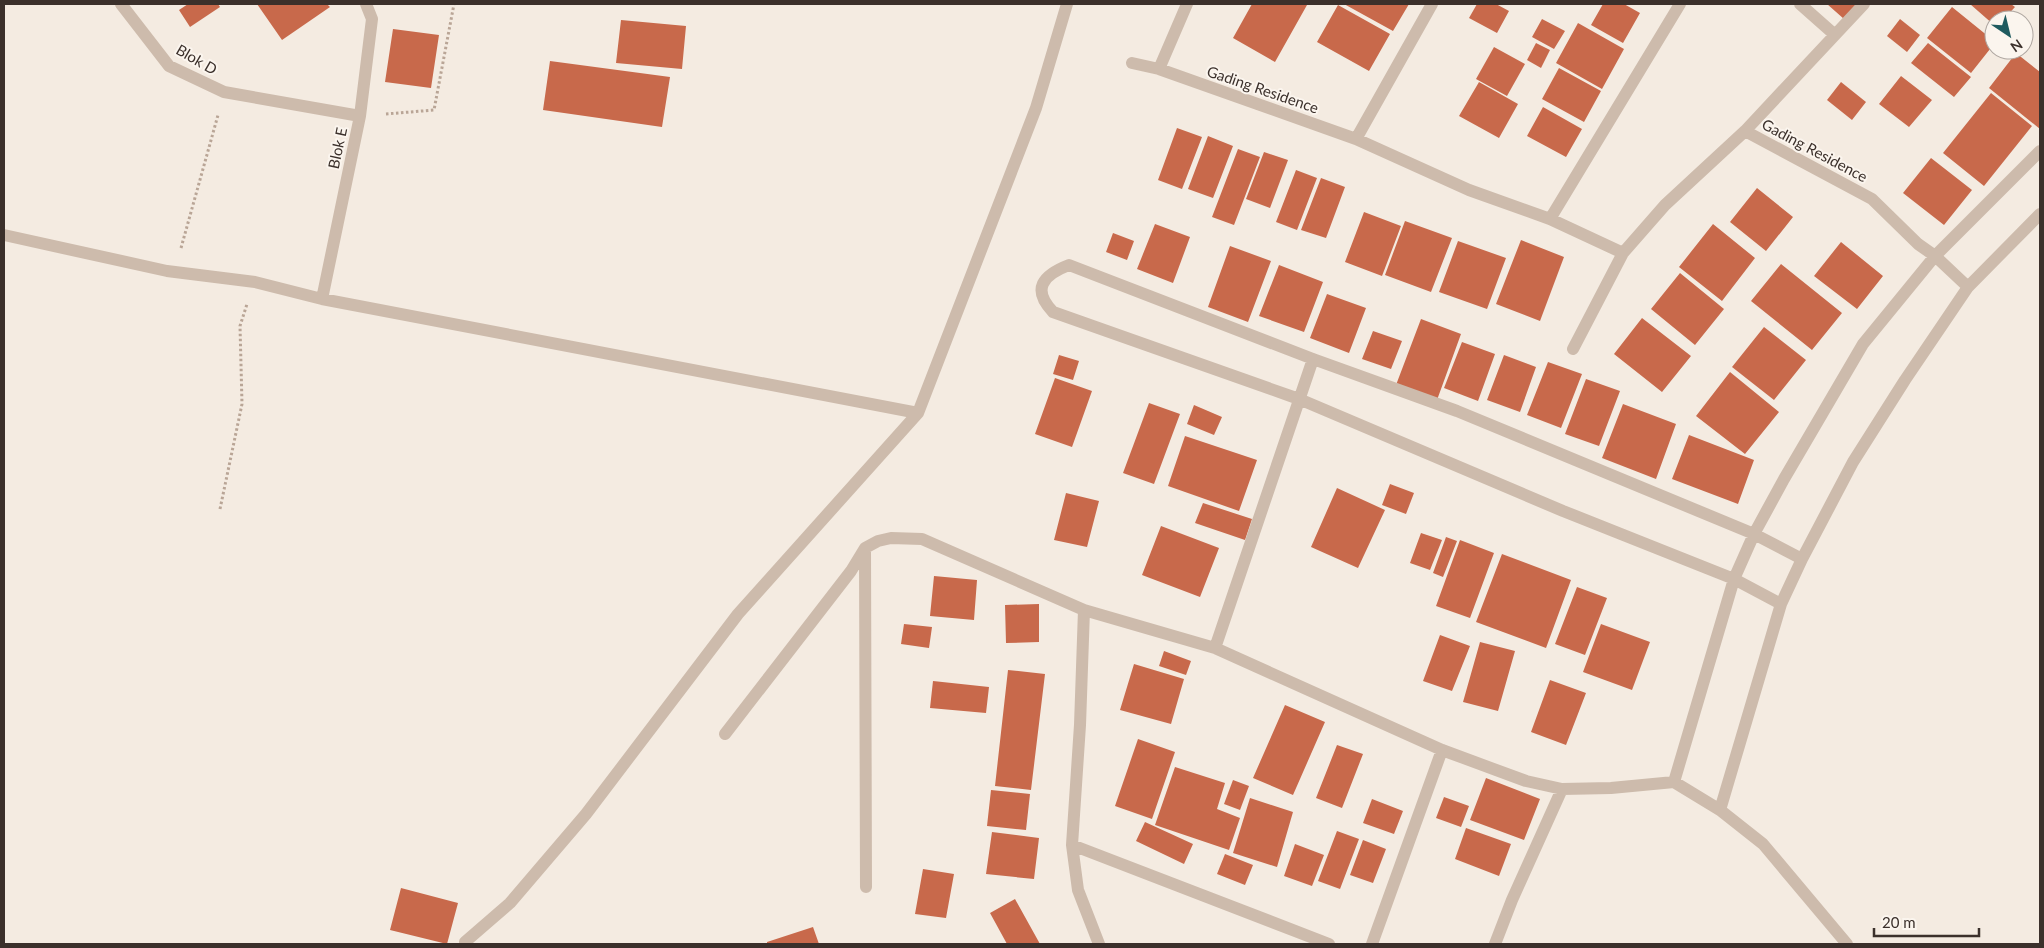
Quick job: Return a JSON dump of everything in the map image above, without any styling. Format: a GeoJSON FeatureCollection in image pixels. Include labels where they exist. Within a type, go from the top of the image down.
{"type":"FeatureCollection","features":[{"type":"Feature","properties":{"kind":"street","name":"Blok D"},"geometry":{"type":"LineString","coordinates":[[121,4],[169,66],[224,92],[360,116]]}},
{"type":"Feature","properties":{"kind":"street","name":"Blok E"},"geometry":{"type":"LineString","coordinates":[[322,299],[360,116],[372,18],[366,4]]}},
{"type":"Feature","properties":{"kind":"street"},"geometry":{"type":"LineString","coordinates":[[465,942],[510,903],[586,814],[738,614],[918,414],[1036,108],[1067,4]]}},
{"type":"Feature","properties":{"kind":"street"},"geometry":{"type":"LineString","coordinates":[[1158,69],[1187,4]]}},
{"type":"Feature","properties":{"kind":"street"},"geometry":{"type":"LineString","coordinates":[[1356,139],[1432,4]]}},
{"type":"Feature","properties":{"kind":"street"},"geometry":{"type":"LineString","coordinates":[[1550,219],[1680,4]]}},
{"type":"Feature","properties":{"kind":"street"},"geometry":{"type":"LineString","coordinates":[[1800,4],[1834,35]]}},
{"type":"Feature","properties":{"kind":"street"},"geometry":{"type":"LineString","coordinates":[[1746,131],[1864,4]]}},
{"type":"Feature","properties":{"kind":"street","name":"Gading Residence"},"geometry":{"type":"LineString","coordinates":[[1132,63],[1158,69],[1356,139],[1469,190],[1550,219],[1623,253],[1665,205],[1746,131],[1872,199],[1918,244],[1935,256],[1968,287]]}},
{"type":"Feature","properties":{"kind":"street"},"geometry":{"type":"LineString","coordinates":[[1674,782],[1734,579],[1754,534],[1784,479],[1863,344],[1935,256],[2040,151]]}},
{"type":"Feature","properties":{"kind":"street"},"geometry":{"type":"LineString","coordinates":[[1720,810],[1781,604],[1802,559],[1868,438],[1968,287],[2040,214]]}},
{"type":"Feature","properties":{"kind":"street"},"geometry":{"type":"LineString","coordinates":[[4,235],[167,271],[254,282],[322,299],[918,414]]}},
{"type":"Feature","properties":{"kind":"street"},"geometry":{"type":"LineString","coordinates":[[1573,349],[1623,253]]}},
{"type":"Feature","properties":{"kind":"street"},"geometry":{"type":"LineString","coordinates":[[1781,604],[1734,579],[1564,511],[1299,399],[1053,312],[1043,302],[1040,290],[1047,277],[1069,265],[1457,411],[1754,534],[1802,559]]}},
{"type":"Feature","properties":{"kind":"street"},"geometry":{"type":"LineString","coordinates":[[1215,648],[1313,358]]}},
{"type":"Feature","properties":{"kind":"street"},"geometry":{"type":"LineString","coordinates":[[725,734],[851,571],[865,548],[878,541],[891,538],[922,539],[1084,610],[1215,648],[1442,750],[1526,781],[1562,789],[1611,788],[1674,782],[1720,810],[1763,844],[1847,944]]}},
{"type":"Feature","properties":{"kind":"street"},"geometry":{"type":"LineString","coordinates":[[865,548],[866,887]]}},
{"type":"Feature","properties":{"kind":"street"},"geometry":{"type":"LineString","coordinates":[[1084,610],[1080,725],[1072,845],[1078,890],[1098,944]]}},
{"type":"Feature","properties":{"kind":"street"},"geometry":{"type":"LineString","coordinates":[[1372,944],[1442,750]]}},
{"type":"Feature","properties":{"kind":"street"},"geometry":{"type":"LineString","coordinates":[[1495,944],[1512,900],[1562,789]]}},
{"type":"Feature","properties":{"kind":"street"},"geometry":{"type":"LineString","coordinates":[[1072,845],[1329,944]]}},
{"type":"Feature","properties":{"kind":"path"},"geometry":{"type":"LineString","coordinates":[[360,116],[434,110],[454,4]]}},
{"type":"Feature","properties":{"kind":"path"},"geometry":{"type":"LineString","coordinates":[[167,271],[166,262],[182,248],[224,92]]}},
{"type":"Feature","properties":{"kind":"path"},"geometry":{"type":"LineString","coordinates":[[220,509],[242,404],[240,326],[254,282]]}},
{"type":"Feature","properties":{"kind":"building"},"geometry":{"type":"Polygon","coordinates":[[[188,4],[218,4],[220,7],[190,27],[179,10],[188,4]]]}},
{"type":"Feature","properties":{"kind":"building"},"geometry":{"type":"Polygon","coordinates":[[[257,4],[327,4],[330,7],[282,40],[257,4]]]}},
{"type":"Feature","properties":{"kind":"building"},"geometry":{"type":"Polygon","coordinates":[[[1252,4],[1307,5],[1275,62],[1233,38],[1252,4]]]}},
{"type":"Feature","properties":{"kind":"building"},"geometry":{"type":"Polygon","coordinates":[[[1344,4],[1409,4],[1393,31],[1344,4]]]}},
{"type":"Feature","properties":{"kind":"building"},"geometry":{"type":"Polygon","coordinates":[[[1477,4],[1496,4],[1509,11],[1497,33],[1469,18],[1477,4]]]}},
{"type":"Feature","properties":{"kind":"building"},"geometry":{"type":"Polygon","coordinates":[[[1603,4],[1624,4],[1640,13],[1623,43],[1591,25],[1603,4]]]}},
{"type":"Feature","properties":{"kind":"building"},"geometry":{"type":"Polygon","coordinates":[[[1827,4],[1857,4],[1844,19],[1827,4]]]}},
{"type":"Feature","properties":{"kind":"building"},"geometry":{"type":"Polygon","coordinates":[[[1970,4],[2011,4],[2015,7],[2012,10],[1984,10],[1984,16],[1970,4]]]}},
{"type":"Feature","properties":{"kind":"building"},"geometry":{"type":"Polygon","coordinates":[[[1338,5],[1390,34],[1369,71],[1317,42],[1338,5]]]}},
{"type":"Feature","properties":{"kind":"building"},"geometry":{"type":"Polygon","coordinates":[[[1952,7],[1984,33],[1984,57],[1971,73],[1927,38],[1952,7]]]}},
{"type":"Feature","properties":{"kind":"building"},"geometry":{"type":"Polygon","coordinates":[[[1542,19],[1565,31],[1554,49],[1532,37],[1542,19]]]}},
{"type":"Feature","properties":{"kind":"building"},"geometry":{"type":"Polygon","coordinates":[[[1900,19],[1920,35],[1907,52],[1887,36],[1900,19]]]}},
{"type":"Feature","properties":{"kind":"building"},"geometry":{"type":"Polygon","coordinates":[[[621,20],[686,26],[682,69],[616,63],[621,20]]]}},
{"type":"Feature","properties":{"kind":"building"},"geometry":{"type":"Polygon","coordinates":[[[1578,23],[1624,49],[1602,89],[1556,63],[1578,23]]]}},
{"type":"Feature","properties":{"kind":"building"},"geometry":{"type":"Polygon","coordinates":[[[393,29],[439,35],[431,88],[385,82],[393,29]]]}},
{"type":"Feature","properties":{"kind":"building"},"geometry":{"type":"Polygon","coordinates":[[[1536,43],[1550,50],[1541,68],[1527,60],[1536,43]]]}},
{"type":"Feature","properties":{"kind":"building"},"geometry":{"type":"Polygon","coordinates":[[[1928,43],[1971,77],[1954,97],[1911,63],[1928,43]]]}},
{"type":"Feature","properties":{"kind":"building"},"geometry":{"type":"Polygon","coordinates":[[[1494,47],[1525,64],[1507,96],[1476,79],[1494,47]]]}},
{"type":"Feature","properties":{"kind":"building"},"geometry":{"type":"Polygon","coordinates":[[[2011,60],[2025,60],[2040,72],[2040,129],[1989,88],[2011,60]]]}},
{"type":"Feature","properties":{"kind":"building"},"geometry":{"type":"Polygon","coordinates":[[[550,61],[670,77],[662,127],[543,110],[550,61]]]}},
{"type":"Feature","properties":{"kind":"building"},"geometry":{"type":"Polygon","coordinates":[[[1559,68],[1601,91],[1584,122],[1542,99],[1559,68]]]}},
{"type":"Feature","properties":{"kind":"building"},"geometry":{"type":"Polygon","coordinates":[[[1901,76],[1932,100],[1909,127],[1879,104],[1901,76]]]}},
{"type":"Feature","properties":{"kind":"building"},"geometry":{"type":"Polygon","coordinates":[[[1479,82],[1518,104],[1499,138],[1459,116],[1479,82]]]}},
{"type":"Feature","properties":{"kind":"building"},"geometry":{"type":"Polygon","coordinates":[[[1841,82],[1866,102],[1852,120],[1827,100],[1841,82]]]}},
{"type":"Feature","properties":{"kind":"building"},"geometry":{"type":"Polygon","coordinates":[[[1991,93],[2032,126],[1984,186],[1943,153],[1991,93]]]}},
{"type":"Feature","properties":{"kind":"building"},"geometry":{"type":"Polygon","coordinates":[[[1543,107],[1582,129],[1566,157],[1527,136],[1543,107]]]}},
{"type":"Feature","properties":{"kind":"building"},"geometry":{"type":"Polygon","coordinates":[[[1177,128],[1202,137],[1182,189],[1158,180],[1177,128]]]}},
{"type":"Feature","properties":{"kind":"building"},"geometry":{"type":"Polygon","coordinates":[[[1208,136],[1233,146],[1213,198],[1188,189],[1208,136]]]}},
{"type":"Feature","properties":{"kind":"building"},"geometry":{"type":"Polygon","coordinates":[[[1238,149],[1260,157],[1234,225],[1212,217],[1238,149]]]}},
{"type":"Feature","properties":{"kind":"building"},"geometry":{"type":"Polygon","coordinates":[[[1264,152],[1288,160],[1270,208],[1246,199],[1264,152]]]}},
{"type":"Feature","properties":{"kind":"building"},"geometry":{"type":"Polygon","coordinates":[[[1931,158],[1972,190],[1944,225],[1903,193],[1931,158]]]}},
{"type":"Feature","properties":{"kind":"building"},"geometry":{"type":"Polygon","coordinates":[[[1296,170],[1317,178],[1297,230],[1276,222],[1296,170]]]}},
{"type":"Feature","properties":{"kind":"building"},"geometry":{"type":"Polygon","coordinates":[[[1321,178],[1345,187],[1326,238],[1301,230],[1321,178]]]}},
{"type":"Feature","properties":{"kind":"building"},"geometry":{"type":"Polygon","coordinates":[[[1757,188],[1793,217],[1766,251],[1730,222],[1757,188]]]}},
{"type":"Feature","properties":{"kind":"building"},"geometry":{"type":"Polygon","coordinates":[[[1364,212],[1401,226],[1382,276],[1345,262],[1364,212]]]}},
{"type":"Feature","properties":{"kind":"building"},"geometry":{"type":"Polygon","coordinates":[[[1405,221],[1452,238],[1431,292],[1385,275],[1405,221]]]}},
{"type":"Feature","properties":{"kind":"building"},"geometry":{"type":"Polygon","coordinates":[[[1155,224],[1190,237],[1173,283],[1137,269],[1155,224]]]}},
{"type":"Feature","properties":{"kind":"building"},"geometry":{"type":"Polygon","coordinates":[[[1713,224],[1755,258],[1722,301],[1679,267],[1713,224]]]}},
{"type":"Feature","properties":{"kind":"building"},"geometry":{"type":"Polygon","coordinates":[[[1113,233],[1134,241],[1127,260],[1106,252],[1113,233]]]}},
{"type":"Feature","properties":{"kind":"building"},"geometry":{"type":"Polygon","coordinates":[[[1521,240],[1564,257],[1540,321],[1496,304],[1521,240]]]}},
{"type":"Feature","properties":{"kind":"building"},"geometry":{"type":"Polygon","coordinates":[[[1458,241],[1506,258],[1487,309],[1439,292],[1458,241]]]}},
{"type":"Feature","properties":{"kind":"building"},"geometry":{"type":"Polygon","coordinates":[[[1841,242],[1883,276],[1857,309],[1814,276],[1841,242]]]}},
{"type":"Feature","properties":{"kind":"building"},"geometry":{"type":"Polygon","coordinates":[[[1230,246],[1271,261],[1248,322],[1208,307],[1230,246]]]}},
{"type":"Feature","properties":{"kind":"building"},"geometry":{"type":"Polygon","coordinates":[[[1781,264],[1842,313],[1812,350],[1751,301],[1781,264]]]}},
{"type":"Feature","properties":{"kind":"building"},"geometry":{"type":"Polygon","coordinates":[[[1279,265],[1323,282],[1304,332],[1259,316],[1279,265]]]}},
{"type":"Feature","properties":{"kind":"building"},"geometry":{"type":"Polygon","coordinates":[[[1680,273],[1724,309],[1695,345],[1651,309],[1680,273]]]}},
{"type":"Feature","properties":{"kind":"building"},"geometry":{"type":"Polygon","coordinates":[[[1327,294],[1366,308],[1349,353],[1310,338],[1327,294]]]}},
{"type":"Feature","properties":{"kind":"building"},"geometry":{"type":"Polygon","coordinates":[[[1642,318],[1691,356],[1662,392],[1614,354],[1642,318]]]}},
{"type":"Feature","properties":{"kind":"building"},"geometry":{"type":"Polygon","coordinates":[[[1421,319],[1461,334],[1437,400],[1396,385],[1421,319]]]}},
{"type":"Feature","properties":{"kind":"building"},"geometry":{"type":"Polygon","coordinates":[[[1764,327],[1806,360],[1774,400],[1732,367],[1764,327]]]}},
{"type":"Feature","properties":{"kind":"building"},"geometry":{"type":"Polygon","coordinates":[[[1373,331],[1402,341],[1391,369],[1362,359],[1373,331]]]}},
{"type":"Feature","properties":{"kind":"building"},"geometry":{"type":"Polygon","coordinates":[[[1462,342],[1495,354],[1478,401],[1444,388],[1462,342]]]}},
{"type":"Feature","properties":{"kind":"building"},"geometry":{"type":"Polygon","coordinates":[[[1059,355],[1079,361],[1073,380],[1053,374],[1059,355]]]}},
{"type":"Feature","properties":{"kind":"building"},"geometry":{"type":"Polygon","coordinates":[[[1504,355],[1536,367],[1520,412],[1487,400],[1504,355]]]}},
{"type":"Feature","properties":{"kind":"building"},"geometry":{"type":"Polygon","coordinates":[[[1548,362],[1582,374],[1561,428],[1527,415],[1548,362]]]}},
{"type":"Feature","properties":{"kind":"building"},"geometry":{"type":"Polygon","coordinates":[[[1730,372],[1779,412],[1745,454],[1696,416],[1730,372]]]}},
{"type":"Feature","properties":{"kind":"building"},"geometry":{"type":"Polygon","coordinates":[[[1055,378],[1092,391],[1072,447],[1035,434],[1055,378]]]}},
{"type":"Feature","properties":{"kind":"building"},"geometry":{"type":"Polygon","coordinates":[[[1586,379],[1620,391],[1599,446],[1565,434],[1586,379]]]}},
{"type":"Feature","properties":{"kind":"building"},"geometry":{"type":"Polygon","coordinates":[[[1149,403],[1180,414],[1154,484],[1123,473],[1149,403]]]}},
{"type":"Feature","properties":{"kind":"building"},"geometry":{"type":"Polygon","coordinates":[[[1623,404],[1676,424],[1656,479],[1602,458],[1623,404]]]}},
{"type":"Feature","properties":{"kind":"building"},"geometry":{"type":"Polygon","coordinates":[[[1194,405],[1222,417],[1214,435],[1187,424],[1194,405]]]}},
{"type":"Feature","properties":{"kind":"building"},"geometry":{"type":"Polygon","coordinates":[[[1689,435],[1754,460],[1738,504],[1672,479],[1689,435]]]}},
{"type":"Feature","properties":{"kind":"building"},"geometry":{"type":"Polygon","coordinates":[[[1185,436],[1257,460],[1239,511],[1168,486],[1185,436]]]}},
{"type":"Feature","properties":{"kind":"building"},"geometry":{"type":"Polygon","coordinates":[[[1390,484],[1414,493],[1406,514],[1382,505],[1390,484]]]}},
{"type":"Feature","properties":{"kind":"building"},"geometry":{"type":"Polygon","coordinates":[[[1337,488],[1385,510],[1358,568],[1311,547],[1337,488]]]}},
{"type":"Feature","properties":{"kind":"building"},"geometry":{"type":"Polygon","coordinates":[[[1066,493],[1099,501],[1087,547],[1054,540],[1066,493]]]}},
{"type":"Feature","properties":{"kind":"building"},"geometry":{"type":"Polygon","coordinates":[[[1203,503],[1252,519],[1245,540],[1195,523],[1203,503]]]}},
{"type":"Feature","properties":{"kind":"building"},"geometry":{"type":"Polygon","coordinates":[[[1161,526],[1219,548],[1200,597],[1142,575],[1161,526]]]}},
{"type":"Feature","properties":{"kind":"building"},"geometry":{"type":"Polygon","coordinates":[[[1421,533],[1442,540],[1430,570],[1410,563],[1421,533]]]}},
{"type":"Feature","properties":{"kind":"building"},"geometry":{"type":"Polygon","coordinates":[[[1446,537],[1457,541],[1443,577],[1433,573],[1446,537]]]}},
{"type":"Feature","properties":{"kind":"building"},"geometry":{"type":"Polygon","coordinates":[[[1460,540],[1494,553],[1470,618],[1436,606],[1460,540]]]}},
{"type":"Feature","properties":{"kind":"building"},"geometry":{"type":"Polygon","coordinates":[[[1502,554],[1571,580],[1546,648],[1476,622],[1502,554]]]}},
{"type":"Feature","properties":{"kind":"building"},"geometry":{"type":"Polygon","coordinates":[[[934,576],[977,580],[974,620],[930,616],[934,576]]]}},
{"type":"Feature","properties":{"kind":"building"},"geometry":{"type":"Polygon","coordinates":[[[1577,587],[1607,598],[1585,655],[1555,644],[1577,587]]]}},
{"type":"Feature","properties":{"kind":"building"},"geometry":{"type":"Polygon","coordinates":[[[1039,604],[1039,642],[1006,643],[1005,605],[1039,604]]]}},
{"type":"Feature","properties":{"kind":"building"},"geometry":{"type":"Polygon","coordinates":[[[904,624],[932,627],[929,648],[901,644],[904,624]]]}},
{"type":"Feature","properties":{"kind":"building"},"geometry":{"type":"Polygon","coordinates":[[[1601,624],[1650,642],[1632,690],[1583,672],[1601,624]]]}},
{"type":"Feature","properties":{"kind":"building"},"geometry":{"type":"Polygon","coordinates":[[[1440,635],[1470,646],[1452,691],[1423,681],[1440,635]]]}},
{"type":"Feature","properties":{"kind":"building"},"geometry":{"type":"Polygon","coordinates":[[[1480,642],[1515,651],[1498,711],[1463,702],[1480,642]]]}},
{"type":"Feature","properties":{"kind":"building"},"geometry":{"type":"Polygon","coordinates":[[[1164,651],[1191,661],[1186,675],[1159,666],[1164,651]]]}},
{"type":"Feature","properties":{"kind":"building"},"geometry":{"type":"Polygon","coordinates":[[[1134,664],[1184,679],[1171,724],[1120,710],[1134,664]]]}},
{"type":"Feature","properties":{"kind":"building"},"geometry":{"type":"Polygon","coordinates":[[[1008,670],[1045,674],[1031,790],[995,786],[1008,670]]]}},
{"type":"Feature","properties":{"kind":"building"},"geometry":{"type":"Polygon","coordinates":[[[1550,680],[1586,693],[1566,745],[1531,732],[1550,680]]]}},
{"type":"Feature","properties":{"kind":"building"},"geometry":{"type":"Polygon","coordinates":[[[933,681],[989,687],[986,713],[930,708],[933,681]]]}},
{"type":"Feature","properties":{"kind":"building"},"geometry":{"type":"Polygon","coordinates":[[[1285,705],[1325,722],[1293,795],[1253,778],[1285,705]]]}},
{"type":"Feature","properties":{"kind":"building"},"geometry":{"type":"Polygon","coordinates":[[[1138,739],[1175,752],[1152,819],[1115,806],[1138,739]]]}},
{"type":"Feature","properties":{"kind":"building"},"geometry":{"type":"Polygon","coordinates":[[[1337,745],[1363,754],[1342,808],[1316,798],[1337,745]]]}},
{"type":"Feature","properties":{"kind":"building"},"geometry":{"type":"Polygon","coordinates":[[[1175,767],[1225,783],[1217,809],[1240,818],[1229,850],[1155,825],[1175,767]]]}},
{"type":"Feature","properties":{"kind":"building"},"geometry":{"type":"Polygon","coordinates":[[[1486,778],[1540,799],[1524,840],[1470,820],[1486,778]]]}},
{"type":"Feature","properties":{"kind":"building"},"geometry":{"type":"Polygon","coordinates":[[[1233,780],[1249,786],[1240,810],[1224,804],[1233,780]]]}},
{"type":"Feature","properties":{"kind":"building"},"geometry":{"type":"Polygon","coordinates":[[[991,790],[1030,794],[1026,830],[987,826],[991,790]]]}},
{"type":"Feature","properties":{"kind":"building"},"geometry":{"type":"Polygon","coordinates":[[[1444,797],[1469,806],[1461,827],[1436,818],[1444,797]]]}},
{"type":"Feature","properties":{"kind":"building"},"geometry":{"type":"Polygon","coordinates":[[[1250,798],[1293,812],[1277,867],[1233,853],[1250,798]]]}},
{"type":"Feature","properties":{"kind":"building"},"geometry":{"type":"Polygon","coordinates":[[[1372,799],[1403,811],[1394,834],[1363,823],[1372,799]]]}},
{"type":"Feature","properties":{"kind":"building"},"geometry":{"type":"Polygon","coordinates":[[[1145,822],[1193,844],[1184,864],[1136,841],[1145,822]]]}},
{"type":"Feature","properties":{"kind":"building"},"geometry":{"type":"Polygon","coordinates":[[[1466,828],[1511,844],[1499,876],[1455,859],[1466,828]]]}},
{"type":"Feature","properties":{"kind":"building"},"geometry":{"type":"Polygon","coordinates":[[[1337,831],[1359,839],[1340,889],[1318,881],[1337,831]]]}},
{"type":"Feature","properties":{"kind":"building"},"geometry":{"type":"Polygon","coordinates":[[[992,832],[1039,838],[1034,879],[986,874],[992,832]]]}},
{"type":"Feature","properties":{"kind":"building"},"geometry":{"type":"Polygon","coordinates":[[[1363,840],[1386,849],[1373,883],[1350,875],[1363,840]]]}},
{"type":"Feature","properties":{"kind":"building"},"geometry":{"type":"Polygon","coordinates":[[[1295,844],[1324,855],[1312,886],[1284,876],[1295,844]]]}},
{"type":"Feature","properties":{"kind":"building"},"geometry":{"type":"Polygon","coordinates":[[[1225,854],[1253,865],[1245,885],[1217,874],[1225,854]]]}},
{"type":"Feature","properties":{"kind":"building"},"geometry":{"type":"Polygon","coordinates":[[[923,869],[954,874],[946,918],[915,914],[923,869]]]}},
{"type":"Feature","properties":{"kind":"building"},"geometry":{"type":"Polygon","coordinates":[[[401,888],[458,903],[447,944],[390,930],[401,888]]]}},
{"type":"Feature","properties":{"kind":"building"},"geometry":{"type":"Polygon","coordinates":[[[1015,899],[1040,944],[1007,944],[990,913],[1015,899]]]}},
{"type":"Feature","properties":{"kind":"building"},"geometry":{"type":"Polygon","coordinates":[[[813,927],[819,944],[767,944],[767,942],[813,927]]]}}]}
